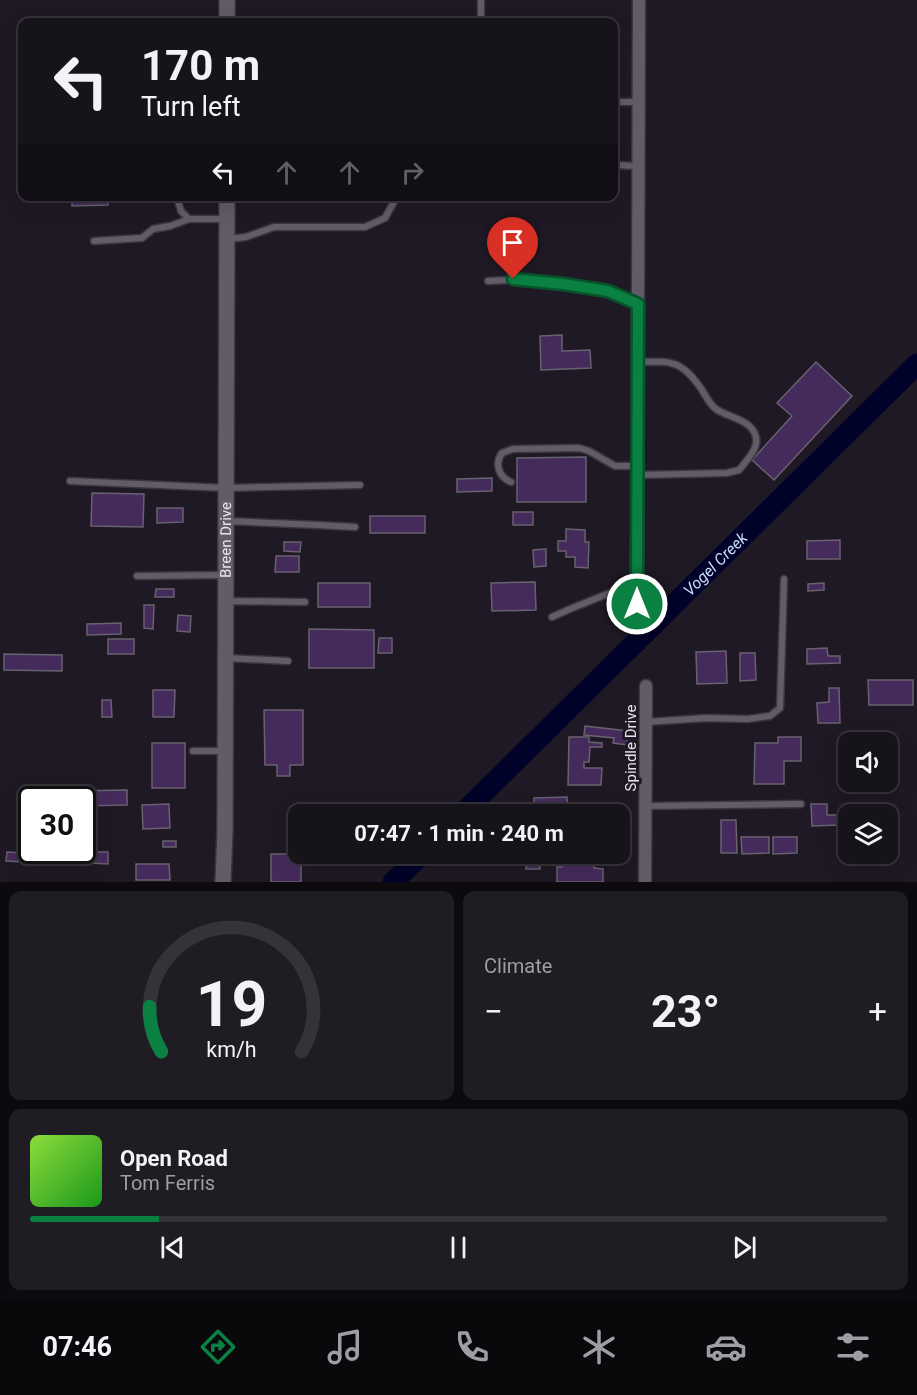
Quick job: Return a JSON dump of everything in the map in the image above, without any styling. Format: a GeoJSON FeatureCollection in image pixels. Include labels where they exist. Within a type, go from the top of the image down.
{"type":"FeatureCollection","features":[{"type":"Feature","properties":{"kind":"street"},"geometry":{"type":"LineString","coordinates":[[227,0],[227,18]]}},
{"type":"Feature","properties":{"kind":"street"},"geometry":{"type":"LineString","coordinates":[[637,604],[639,0]]}},
{"type":"Feature","properties":{"kind":"street","name":"Breen Drive"},"geometry":{"type":"LineString","coordinates":[[223,882],[227,201]]}},
{"type":"Feature","properties":{"kind":"street","name":"Spindle Drive"},"geometry":{"type":"LineString","coordinates":[[645,882],[646,686]]}},
{"type":"Feature","properties":{"kind":"lane"},"geometry":{"type":"LineString","coordinates":[[481,0],[481,16]]}},
{"type":"Feature","properties":{"kind":"lane"},"geometry":{"type":"LineString","coordinates":[[618,102],[639,102]]}},
{"type":"Feature","properties":{"kind":"lane"},"geometry":{"type":"LineString","coordinates":[[618,165],[638,166]]}},
{"type":"Feature","properties":{"kind":"lane"},"geometry":{"type":"LineString","coordinates":[[178,201],[181,211],[189,219]]}},
{"type":"Feature","properties":{"kind":"lane"},"geometry":{"type":"LineString","coordinates":[[227,239],[246,237],[274,227],[365,227],[385,218],[394,201]]}},
{"type":"Feature","properties":{"kind":"lane"},"geometry":{"type":"LineString","coordinates":[[94,241],[142,238],[153,229],[189,219],[227,219]]}},
{"type":"Feature","properties":{"kind":"lane"},"geometry":{"type":"LineString","coordinates":[[488,281],[513,279],[563,284],[608,291],[638,304]]}},
{"type":"Feature","properties":{"kind":"lane"},"geometry":{"type":"LineString","coordinates":[[512,482],[505,479],[499,470],[499,458],[504,449],[579,448],[615,466],[638,470],[727,473],[739,470],[756,446],[755,434],[748,426],[714,409],[694,378],[681,367],[666,361],[638,362]]}},
{"type":"Feature","properties":{"kind":"lane"},"geometry":{"type":"LineString","coordinates":[[70,481],[226,488],[360,485]]}},
{"type":"Feature","properties":{"kind":"lane"},"geometry":{"type":"LineString","coordinates":[[226,521],[355,527]]}},
{"type":"Feature","properties":{"kind":"lane"},"geometry":{"type":"LineString","coordinates":[[137,576],[226,575]]}},
{"type":"Feature","properties":{"kind":"lane"},"geometry":{"type":"LineString","coordinates":[[646,722],[706,718],[748,719],[770,716],[780,708],[784,579]]}},
{"type":"Feature","properties":{"kind":"lane"},"geometry":{"type":"LineString","coordinates":[[552,617],[637,582]]}},
{"type":"Feature","properties":{"kind":"lane"},"geometry":{"type":"LineString","coordinates":[[226,601],[305,603]]}},
{"type":"Feature","properties":{"kind":"lane"},"geometry":{"type":"LineString","coordinates":[[226,657],[288,661]]}},
{"type":"Feature","properties":{"kind":"lane"},"geometry":{"type":"LineString","coordinates":[[193,751],[225,751]]}},
{"type":"Feature","properties":{"kind":"lane"},"geometry":{"type":"LineString","coordinates":[[646,806],[801,804]]}},
{"type":"Feature","properties":{"kind":"building"},"geometry":{"type":"Polygon","coordinates":[[[72,201],[108,201],[108,205],[72,206],[72,201]]]}},
{"type":"Feature","properties":{"kind":"building"},"geometry":{"type":"Polygon","coordinates":[[[562,335],[562,351],[590,350],[591,368],[541,370],[540,336],[562,335]]]}},
{"type":"Feature","properties":{"kind":"building"},"geometry":{"type":"Polygon","coordinates":[[[816,362],[852,396],[774,480],[752,460],[792,416],[777,403],[816,362]]]}},
{"type":"Feature","properties":{"kind":"building"},"geometry":{"type":"Polygon","coordinates":[[[586,457],[586,502],[517,502],[517,458],[586,457]]]}},
{"type":"Feature","properties":{"kind":"building"},"geometry":{"type":"Polygon","coordinates":[[[492,478],[492,491],[457,492],[457,479],[492,478]]]}},
{"type":"Feature","properties":{"kind":"building"},"geometry":{"type":"Polygon","coordinates":[[[92,493],[144,494],[143,527],[91,526],[92,493]]]}},
{"type":"Feature","properties":{"kind":"building"},"geometry":{"type":"Polygon","coordinates":[[[157,508],[183,508],[183,522],[157,523],[157,508]]]}},
{"type":"Feature","properties":{"kind":"building"},"geometry":{"type":"Polygon","coordinates":[[[513,512],[533,512],[533,525],[513,525],[513,512]]]}},
{"type":"Feature","properties":{"kind":"building"},"geometry":{"type":"Polygon","coordinates":[[[370,516],[425,516],[425,533],[370,533],[370,516]]]}},
{"type":"Feature","properties":{"kind":"building"},"geometry":{"type":"Polygon","coordinates":[[[566,529],[585,530],[585,542],[589,542],[588,568],[575,567],[575,557],[566,557],[566,551],[558,551],[558,541],[566,541],[566,529]]]}},
{"type":"Feature","properties":{"kind":"building"},"geometry":{"type":"Polygon","coordinates":[[[840,540],[840,559],[807,559],[807,541],[840,540]]]}},
{"type":"Feature","properties":{"kind":"building"},"geometry":{"type":"Polygon","coordinates":[[[284,542],[301,542],[300,552],[284,551],[284,542]]]}},
{"type":"Feature","properties":{"kind":"building"},"geometry":{"type":"Polygon","coordinates":[[[546,549],[546,566],[534,567],[533,550],[546,549]]]}},
{"type":"Feature","properties":{"kind":"building"},"geometry":{"type":"Polygon","coordinates":[[[276,556],[299,556],[299,572],[275,572],[276,556]]]}},
{"type":"Feature","properties":{"kind":"building"},"geometry":{"type":"Polygon","coordinates":[[[535,582],[536,610],[492,611],[491,583],[535,582]]]}},
{"type":"Feature","properties":{"kind":"building"},"geometry":{"type":"Polygon","coordinates":[[[318,583],[370,583],[370,607],[318,607],[318,583]]]}},
{"type":"Feature","properties":{"kind":"building"},"geometry":{"type":"Polygon","coordinates":[[[824,583],[824,590],[808,591],[808,584],[824,583]]]}},
{"type":"Feature","properties":{"kind":"building"},"geometry":{"type":"Polygon","coordinates":[[[156,589],[174,589],[174,597],[155,597],[156,589]]]}},
{"type":"Feature","properties":{"kind":"building"},"geometry":{"type":"Polygon","coordinates":[[[144,605],[154,605],[153,629],[144,628],[144,605]]]}},
{"type":"Feature","properties":{"kind":"building"},"geometry":{"type":"Polygon","coordinates":[[[178,615],[191,616],[190,632],[177,631],[178,615]]]}},
{"type":"Feature","properties":{"kind":"building"},"geometry":{"type":"Polygon","coordinates":[[[121,623],[121,634],[87,635],[87,624],[121,623]]]}},
{"type":"Feature","properties":{"kind":"building"},"geometry":{"type":"Polygon","coordinates":[[[309,629],[374,630],[374,668],[309,668],[309,629]]]}},
{"type":"Feature","properties":{"kind":"building"},"geometry":{"type":"Polygon","coordinates":[[[379,638],[392,638],[392,653],[378,653],[379,638]]]}},
{"type":"Feature","properties":{"kind":"building"},"geometry":{"type":"Polygon","coordinates":[[[108,639],[134,639],[134,654],[108,654],[108,639]]]}},
{"type":"Feature","properties":{"kind":"building"},"geometry":{"type":"Polygon","coordinates":[[[827,648],[828,656],[840,656],[840,663],[807,664],[807,649],[827,648]]]}},
{"type":"Feature","properties":{"kind":"building"},"geometry":{"type":"Polygon","coordinates":[[[726,651],[727,683],[697,684],[696,652],[726,651]]]}},
{"type":"Feature","properties":{"kind":"building"},"geometry":{"type":"Polygon","coordinates":[[[740,653],[755,653],[756,680],[740,681],[740,653]]]}},
{"type":"Feature","properties":{"kind":"building"},"geometry":{"type":"Polygon","coordinates":[[[4,654],[62,655],[62,671],[4,670],[4,654]]]}},
{"type":"Feature","properties":{"kind":"building"},"geometry":{"type":"Polygon","coordinates":[[[868,680],[913,680],[913,705],[869,705],[868,680]]]}},
{"type":"Feature","properties":{"kind":"building"},"geometry":{"type":"Polygon","coordinates":[[[829,688],[839,688],[840,723],[818,723],[817,703],[829,702],[829,688]]]}},
{"type":"Feature","properties":{"kind":"building"},"geometry":{"type":"Polygon","coordinates":[[[153,690],[175,690],[174,717],[153,717],[153,690]]]}},
{"type":"Feature","properties":{"kind":"building"},"geometry":{"type":"Polygon","coordinates":[[[102,700],[111,700],[112,717],[102,717],[102,700]]]}},
{"type":"Feature","properties":{"kind":"building"},"geometry":{"type":"Polygon","coordinates":[[[264,710],[303,710],[303,765],[290,765],[290,776],[277,776],[277,765],[265,765],[264,710]]]}},
{"type":"Feature","properties":{"kind":"building"},"geometry":{"type":"Polygon","coordinates":[[[585,726],[628,731],[627,745],[613,743],[614,738],[584,735],[585,726]]]}},
{"type":"Feature","properties":{"kind":"building"},"geometry":{"type":"Polygon","coordinates":[[[569,737],[589,737],[589,742],[602,743],[602,747],[590,747],[589,762],[584,762],[584,768],[602,768],[601,785],[568,785],[569,737]]]}},
{"type":"Feature","properties":{"kind":"building"},"geometry":{"type":"Polygon","coordinates":[[[778,737],[801,737],[801,761],[784,761],[784,784],[754,784],[755,743],[778,743],[778,737]]]}},
{"type":"Feature","properties":{"kind":"building"},"geometry":{"type":"Polygon","coordinates":[[[152,743],[185,743],[185,788],[152,788],[152,743]]]}},
{"type":"Feature","properties":{"kind":"building"},"geometry":{"type":"Polygon","coordinates":[[[127,790],[127,805],[96,806],[96,791],[127,790]]]}},
{"type":"Feature","properties":{"kind":"building"},"geometry":{"type":"Polygon","coordinates":[[[567,797],[567,804],[534,804],[534,798],[567,797]]]}},
{"type":"Feature","properties":{"kind":"building"},"geometry":{"type":"Polygon","coordinates":[[[169,804],[170,828],[143,829],[142,805],[169,804]]]}},
{"type":"Feature","properties":{"kind":"building"},"geometry":{"type":"Polygon","coordinates":[[[811,804],[827,804],[827,815],[838,815],[838,825],[812,826],[811,804]]]}},
{"type":"Feature","properties":{"kind":"building"},"geometry":{"type":"Polygon","coordinates":[[[721,820],[736,820],[737,853],[721,853],[721,820]]]}},
{"type":"Feature","properties":{"kind":"building"},"geometry":{"type":"Polygon","coordinates":[[[741,837],[769,837],[769,853],[742,854],[741,837]]]}},
{"type":"Feature","properties":{"kind":"building"},"geometry":{"type":"Polygon","coordinates":[[[773,837],[797,837],[797,853],[773,854],[773,837]]]}},
{"type":"Feature","properties":{"kind":"building"},"geometry":{"type":"Polygon","coordinates":[[[163,841],[176,841],[176,847],[163,847],[163,841]]]}},
{"type":"Feature","properties":{"kind":"building"},"geometry":{"type":"Polygon","coordinates":[[[7,852],[18,853],[18,862],[6,861],[7,852]]]}},
{"type":"Feature","properties":{"kind":"building"},"geometry":{"type":"Polygon","coordinates":[[[96,852],[108,852],[108,864],[96,863],[96,852]]]}},
{"type":"Feature","properties":{"kind":"building"},"geometry":{"type":"Polygon","coordinates":[[[271,854],[288,854],[288,864],[301,864],[301,882],[271,882],[271,854]]]}},
{"type":"Feature","properties":{"kind":"building"},"geometry":{"type":"Polygon","coordinates":[[[136,864],[169,864],[170,880],[136,880],[136,864]]]}},
{"type":"Feature","properties":{"kind":"building"},"geometry":{"type":"Polygon","coordinates":[[[526,864],[540,864],[540,869],[526,869],[526,864]]]}},
{"type":"Feature","properties":{"kind":"building"},"geometry":{"type":"Polygon","coordinates":[[[562,864],[594,864],[594,868],[603,869],[603,882],[557,882],[557,867],[562,867],[562,864]]]}},
{"type":"Feature","properties":{"kind":"waterway","name":"Vogel Creek"},"geometry":{"type":"LineString","coordinates":[[472,804],[917,364]]}},
{"type":"Feature","properties":{"kind":"waterway","name":"Vogel Creek"},"geometry":{"type":"LineString","coordinates":[[393,882],[412,864]]}},
{"type":"Feature","properties":{"kind":"route"},"geometry":{"type":"LineString","coordinates":[[513,279],[608,291],[638,304],[637,604]]}}]}
